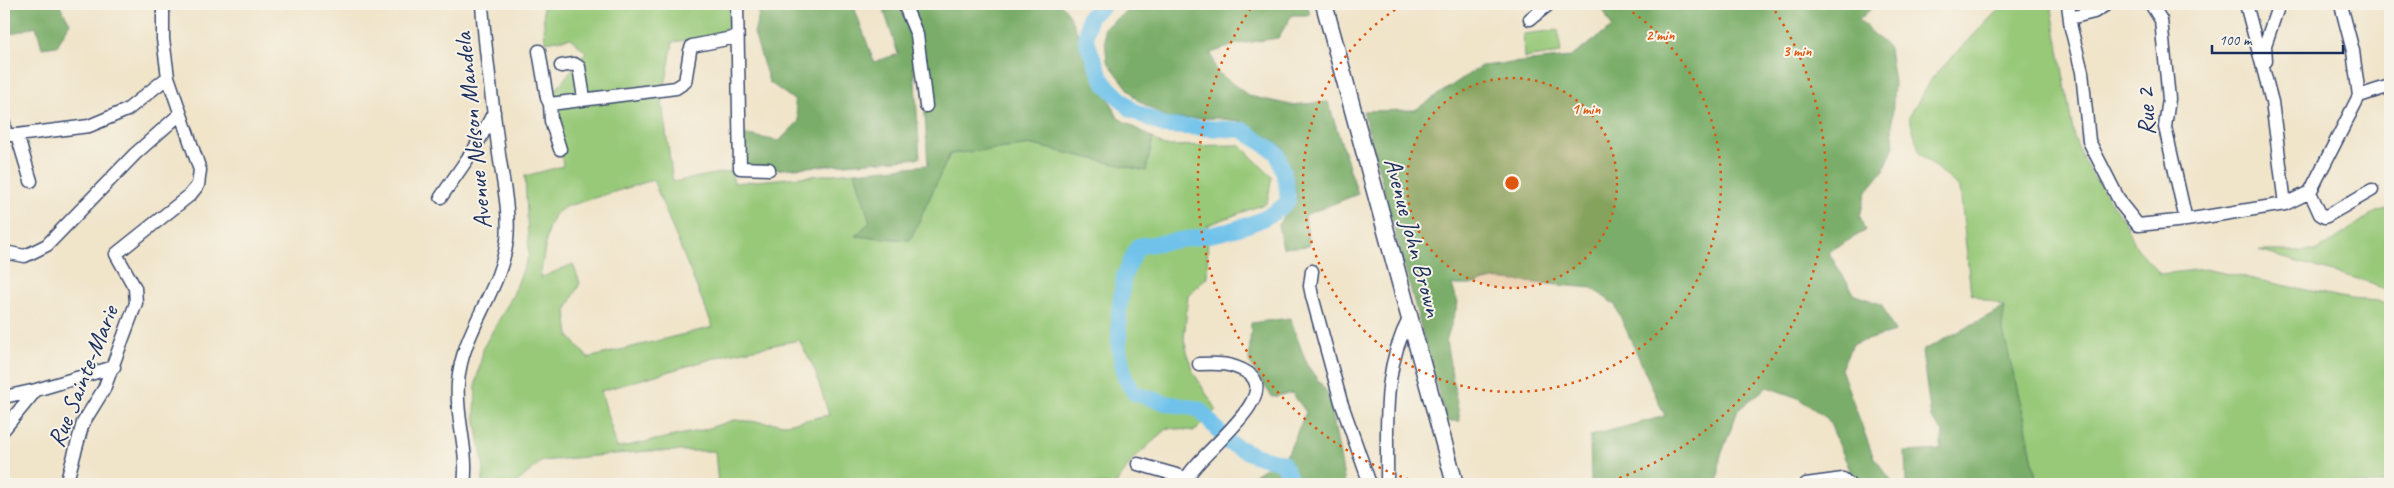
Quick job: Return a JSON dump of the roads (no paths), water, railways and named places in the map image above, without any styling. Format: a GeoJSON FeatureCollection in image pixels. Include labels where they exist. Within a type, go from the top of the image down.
{"type":"FeatureCollection","features":[{"type":"Feature","properties":{"kind":"main road","name":"Avenue John Brown"},"geometry":{"type":"LineString","coordinates":[[1324,4],[1455,484]]}},
{"type":"Feature","properties":{"kind":"street","name":"Rue Sainte-Marie"},"geometry":{"type":"LineString","coordinates":[[66,484],[83,423],[104,390],[136,303],[136,294],[116,254],[190,195],[198,185],[200,170],[168,77],[163,39],[163,4]]}},
{"type":"Feature","properties":{"kind":"street","name":"Avenue Nelson Mandela"},"geometry":{"type":"LineString","coordinates":[[464,484],[466,469],[458,401],[460,366],[500,269],[507,241],[507,209],[482,4]]}},
{"type":"Feature","properties":{"kind":"street"},"geometry":{"type":"LineString","coordinates":[[737,4],[740,168],[769,169]]}},
{"type":"Feature","properties":{"kind":"street"},"geometry":{"type":"LineString","coordinates":[[904,4],[917,36],[926,106]]}},
{"type":"Feature","properties":{"kind":"street"},"geometry":{"type":"LineString","coordinates":[[1530,19],[1549,4]]}},
{"type":"Feature","properties":{"kind":"street"},"geometry":{"type":"LineString","coordinates":[[2068,4],[2082,72],[2089,141],[2121,204],[2138,225],[2186,220],[2285,204],[2310,192],[2359,96],[2353,51],[2342,10]]}},
{"type":"Feature","properties":{"kind":"street"},"geometry":{"type":"LineString","coordinates":[[2070,18],[2094,12],[2107,4]]}},
{"type":"Feature","properties":{"kind":"street","name":"Rue 2"},"geometry":{"type":"LineString","coordinates":[[2151,4],[2161,20],[2169,99],[2164,127],[2186,220]]}},
{"type":"Feature","properties":{"kind":"street"},"geometry":{"type":"LineString","coordinates":[[2246,4],[2272,102],[2285,204]]}},
{"type":"Feature","properties":{"kind":"street"},"geometry":{"type":"LineString","coordinates":[[2267,81],[2265,44],[2280,4]]}},
{"type":"Feature","properties":{"kind":"street"},"geometry":{"type":"LineString","coordinates":[[550,104],[584,98],[676,88],[685,82],[692,46],[737,38]]}},
{"type":"Feature","properties":{"kind":"street"},"geometry":{"type":"LineString","coordinates":[[539,51],[547,98],[550,104],[551,121],[560,149]]}},
{"type":"Feature","properties":{"kind":"street"},"geometry":{"type":"LineString","coordinates":[[561,66],[574,64],[579,67],[584,98]]}},
{"type":"Feature","properties":{"kind":"street"},"geometry":{"type":"LineString","coordinates":[[31,182],[7,132],[89,126],[127,110],[168,77]]}},
{"type":"Feature","properties":{"kind":"street"},"geometry":{"type":"LineString","coordinates":[[2359,96],[2390,86]]}},
{"type":"Feature","properties":{"kind":"street"},"geometry":{"type":"LineString","coordinates":[[441,196],[475,148],[494,112]]}},
{"type":"Feature","properties":{"kind":"street"},"geometry":{"type":"LineString","coordinates":[[4,252],[25,256],[47,245],[134,154],[180,114]]}},
{"type":"Feature","properties":{"kind":"street"},"geometry":{"type":"LineString","coordinates":[[2310,192],[2320,214],[2325,218],[2372,190]]}},
{"type":"Feature","properties":{"kind":"street"},"geometry":{"type":"LineString","coordinates":[[1312,271],[1310,286],[1312,296],[1345,413],[1370,484]]}},
{"type":"Feature","properties":{"kind":"street"},"geometry":{"type":"LineString","coordinates":[[1387,484],[1387,409],[1390,372],[1398,339],[1410,317]]}},
{"type":"Feature","properties":{"kind":"street"},"geometry":{"type":"LineString","coordinates":[[1138,464],[1190,481],[1190,471],[1248,411],[1257,390],[1257,383],[1245,371],[1228,364],[1199,364]]}},
{"type":"Feature","properties":{"kind":"street"},"geometry":{"type":"LineString","coordinates":[[4,397],[36,390],[114,367]]}},
{"type":"Feature","properties":{"kind":"street"},"geometry":{"type":"LineString","coordinates":[[4,429],[36,390]]}},
{"type":"Feature","properties":{"kind":"street"},"geometry":{"type":"LineString","coordinates":[[1806,484],[1843,479],[1849,484]]}},
{"type":"Feature","properties":{"kind":"waterway"},"geometry":{"type":"LineString","coordinates":[[1105,4],[1089,17],[1086,41],[1104,83],[1132,110],[1165,126],[1243,130],[1277,153],[1286,181],[1288,201],[1275,212],[1259,221],[1239,228],[1196,238],[1138,246],[1124,276],[1119,312],[1119,349],[1125,378],[1134,393],[1165,403],[1199,409],[1229,443],[1254,455],[1283,463],[1293,484]]}}]}
